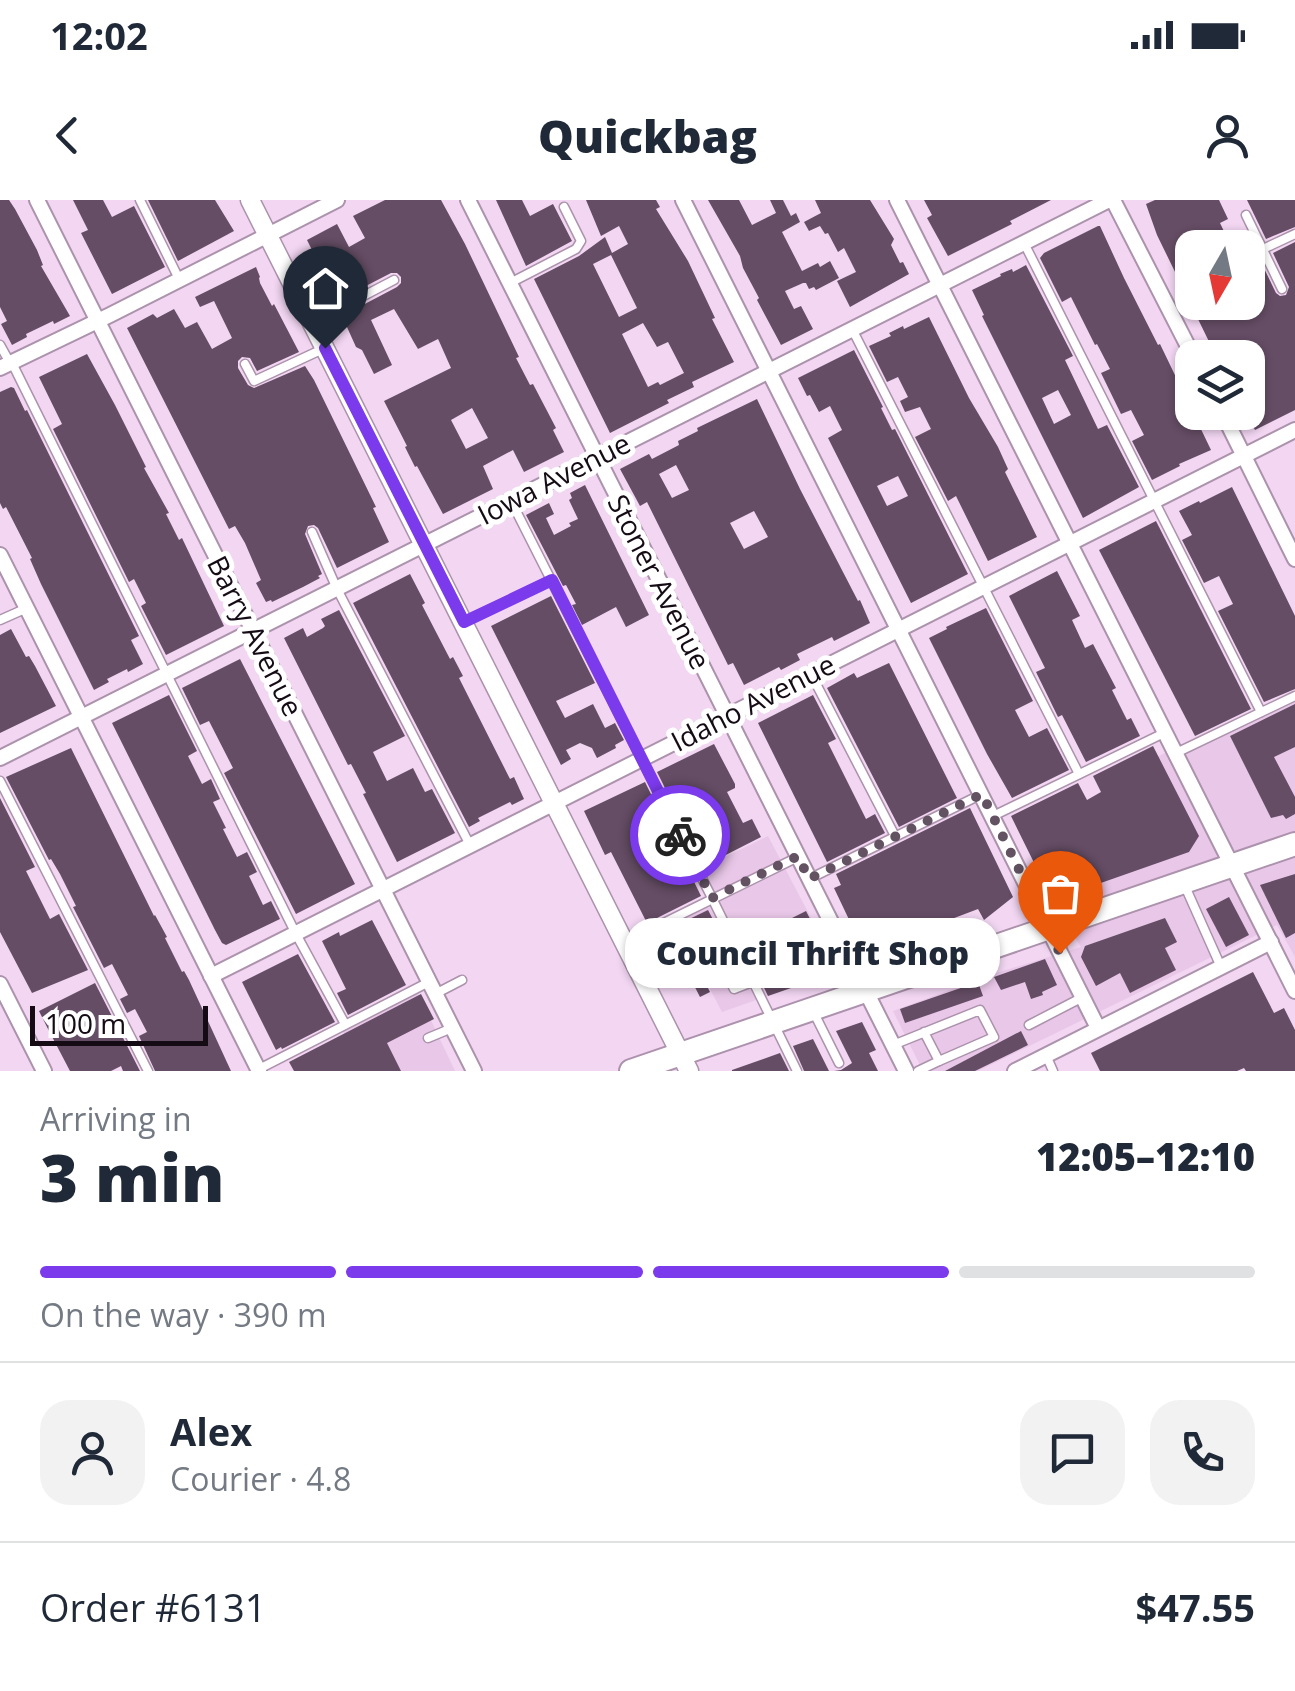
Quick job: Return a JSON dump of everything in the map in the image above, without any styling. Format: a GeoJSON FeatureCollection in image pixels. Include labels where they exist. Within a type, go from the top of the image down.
{"type":"FeatureCollection","features":[{"type":"Feature","properties":{"kind":"main road"},"geometry":{"type":"LineString","coordinates":[[631,1071],[685,1062],[771,1022],[1295,844]]}},
{"type":"Feature","properties":{"kind":"street","name":"Barry Avenue"},"geometry":{"type":"LineString","coordinates":[[38,200],[474,1071]]}},
{"type":"Feature","properties":{"kind":"street"},"geometry":{"type":"LineString","coordinates":[[250,200],[685,1062]]}},
{"type":"Feature","properties":{"kind":"street"},"geometry":{"type":"LineString","coordinates":[[7,365],[337,200]]}},
{"type":"Feature","properties":{"kind":"street","name":"Stoner Avenue"},"geometry":{"type":"LineString","coordinates":[[468,200],[906,1071]]}},
{"type":"Feature","properties":{"kind":"street"},"geometry":{"type":"LineString","coordinates":[[682,200],[1098,1028]]}},
{"type":"Feature","properties":{"kind":"street"},"geometry":{"type":"LineString","coordinates":[[898,200],[1232,866],[1271,942],[1289,965],[1295,990]]}},
{"type":"Feature","properties":{"kind":"street"},"geometry":{"type":"LineString","coordinates":[[1111,200],[1185,340]]}},
{"type":"Feature","properties":{"kind":"street","name":"Iowa Avenue"},"geometry":{"type":"LineString","coordinates":[[0,758],[1111,200]]}},
{"type":"Feature","properties":{"kind":"street"},"geometry":{"type":"LineString","coordinates":[[1231,430],[1295,560]]}},
{"type":"Feature","properties":{"kind":"street","name":"Idaho Avenue"},"geometry":{"type":"LineString","coordinates":[[211,976],[642,760],[668,740],[811,674],[1295,430]]}},
{"type":"Feature","properties":{"kind":"street"},"geometry":{"type":"LineString","coordinates":[[0,554],[259,1070]]}},
{"type":"Feature","properties":{"kind":"street"},"geometry":{"type":"LineString","coordinates":[[1014,1071],[1271,942]]}},
{"type":"Feature","properties":{"kind":"street"},"geometry":{"type":"LineString","coordinates":[[0,984],[44,1071]]}},
{"type":"Feature","properties":{"kind":"lane"},"geometry":{"type":"LineString","coordinates":[[140,200],[179,279]]}},
{"type":"Feature","properties":{"kind":"lane"},"geometry":{"type":"LineString","coordinates":[[510,283],[580,245],[564,207]]}},
{"type":"Feature","properties":{"kind":"lane"},"geometry":{"type":"LineString","coordinates":[[1246,215],[1254,230]]}},
{"type":"Feature","properties":{"kind":"lane"},"geometry":{"type":"LineString","coordinates":[[1265,248],[1295,234]]}},
{"type":"Feature","properties":{"kind":"lane"},"geometry":{"type":"LineString","coordinates":[[1024,243],[1261,712]]}},
{"type":"Feature","properties":{"kind":"lane"},"geometry":{"type":"LineString","coordinates":[[1265,253],[1282,289]]}},
{"type":"Feature","properties":{"kind":"lane"},"geometry":{"type":"LineString","coordinates":[[312,322],[394,280]]}},
{"type":"Feature","properties":{"kind":"lane"},"geometry":{"type":"LineString","coordinates":[[852,329],[1079,774]]}},
{"type":"Feature","properties":{"kind":"lane"},"geometry":{"type":"LineString","coordinates":[[0,345],[345,1024]]}},
{"type":"Feature","properties":{"kind":"lane"},"geometry":{"type":"LineString","coordinates":[[245,364],[254,380],[325,348]]}},
{"type":"Feature","properties":{"kind":"lane"},"geometry":{"type":"LineString","coordinates":[[511,501],[797,1071]]}},
{"type":"Feature","properties":{"kind":"lane"},"geometry":{"type":"LineString","coordinates":[[312,532],[337,589],[471,847]]}},
{"type":"Feature","properties":{"kind":"lane"},"geometry":{"type":"LineString","coordinates":[[464,622],[552,580]]}},
{"type":"Feature","properties":{"kind":"lane"},"geometry":{"type":"LineString","coordinates":[[0,620],[27,608]]}},
{"type":"Feature","properties":{"kind":"lane"},"geometry":{"type":"LineString","coordinates":[[811,674],[894,836]]}},
{"type":"Feature","properties":{"kind":"lane"},"geometry":{"type":"LineString","coordinates":[[1176,753],[1295,696]]}},
{"type":"Feature","properties":{"kind":"lane"},"geometry":{"type":"LineString","coordinates":[[993,816],[1166,732]]}},
{"type":"Feature","properties":{"kind":"lane"},"geometry":{"type":"LineString","coordinates":[[0,781],[148,1071]]}},
{"type":"Feature","properties":{"kind":"lane"},"geometry":{"type":"LineString","coordinates":[[809,879],[982,794]]}},
{"type":"Feature","properties":{"kind":"lane"},"geometry":{"type":"LineString","coordinates":[[625,942],[798,856]]}},
{"type":"Feature","properties":{"kind":"lane"},"geometry":{"type":"LineString","coordinates":[[1183,882],[1221,967]]}},
{"type":"Feature","properties":{"kind":"lane"},"geometry":{"type":"LineString","coordinates":[[724,966],[734,990],[752,982]]}},
{"type":"Feature","properties":{"kind":"lane"},"geometry":{"type":"LineString","coordinates":[[259,1070],[345,1024],[432,988],[462,980]]}},
{"type":"Feature","properties":{"kind":"lane"},"geometry":{"type":"LineString","coordinates":[[1029,1025],[1083,998]]}},
{"type":"Feature","properties":{"kind":"lane"},"geometry":{"type":"LineString","coordinates":[[812,1009],[839,1063]]}},
{"type":"Feature","properties":{"kind":"lane"},"geometry":{"type":"LineString","coordinates":[[892,1045],[980,1010],[994,1037],[918,1071]]}},
{"type":"Feature","properties":{"kind":"lane"},"geometry":{"type":"LineString","coordinates":[[428,1038],[452,1028]]}},
{"type":"Feature","properties":{"kind":"lane"},"geometry":{"type":"LineString","coordinates":[[924,1032],[939,1061]]}},
{"type":"Feature","properties":{"kind":"lane"},"geometry":{"type":"LineString","coordinates":[[1046,1055],[1053,1071]]}},
{"type":"Feature","properties":{"kind":"shaded area"},"geometry":{"type":"Polygon","coordinates":[[[1295,700],[1295,957],[1277,925],[978,1071],[923,1071],[893,1011],[1081,947],[1033,871],[1121,839],[1099,786],[1187,742],[1192,751],[1295,700]]]}},
{"type":"Feature","properties":{"kind":"shaded area"},"geometry":{"type":"Polygon","coordinates":[[[768,836],[839,971],[722,1012],[675,922],[718,901],[703,868],[768,836]]]}},
{"type":"Feature","properties":{"kind":"shaded area"},"geometry":{"type":"Polygon","coordinates":[[[416,989],[455,1071],[364,1071],[341,1028],[416,989]]]}},
{"type":"Feature","properties":{"kind":"building"},"geometry":{"type":"Polygon","coordinates":[[[0,200],[9,200],[15,209],[70,316],[26,334],[12,345],[1,324],[7,321],[0,307],[0,200]]]}},
{"type":"Feature","properties":{"kind":"building"},"geometry":{"type":"Polygon","coordinates":[[[73,200],[103,200],[112,217],[134,206],[165,267],[112,294],[81,233],[88,230],[73,200]]]}},
{"type":"Feature","properties":{"kind":"building"},"geometry":{"type":"Polygon","coordinates":[[[148,200],[215,200],[234,231],[178,261],[148,200]]]}},
{"type":"Feature","properties":{"kind":"building"},"geometry":{"type":"Polygon","coordinates":[[[385,200],[441,200],[519,357],[516,358],[556,428],[553,430],[564,452],[524,472],[513,450],[483,466],[493,489],[443,514],[415,467],[384,401],[451,368],[439,341],[418,349],[394,309],[371,320],[392,365],[374,374],[342,316],[397,287],[401,277],[391,273],[335,302],[307,240],[337,224],[349,247],[365,238],[353,216],[385,200]],[[472,408],[451,420],[466,449],[488,438],[472,408]]]}},
{"type":"Feature","properties":{"kind":"building"},"geometry":{"type":"Polygon","coordinates":[[[496,200],[522,200],[530,216],[553,204],[572,241],[526,266],[496,200]]]}},
{"type":"Feature","properties":{"kind":"building"},"geometry":{"type":"Polygon","coordinates":[[[586,200],[656,200],[660,207],[656,209],[688,261],[734,362],[692,382],[694,387],[667,400],[669,403],[610,433],[534,279],[579,256],[605,237],[612,253],[628,244],[619,226],[601,236],[586,200]],[[611,255],[593,264],[619,317],[637,308],[611,255]],[[643,323],[622,334],[648,387],[684,373],[668,342],[657,347],[643,323]]]}},
{"type":"Feature","properties":{"kind":"building"},"geometry":{"type":"Polygon","coordinates":[[[708,200],[739,200],[752,225],[776,213],[770,200],[783,200],[791,216],[796,213],[800,222],[782,232],[802,271],[830,261],[839,278],[816,290],[803,283],[785,291],[794,309],[801,306],[813,329],[781,345],[740,256],[708,200]]]}},
{"type":"Feature","properties":{"kind":"building"},"geometry":{"type":"Polygon","coordinates":[[[815,200],[870,200],[894,239],[891,245],[909,274],[850,307],[837,281],[856,272],[844,248],[838,252],[828,233],[820,226],[809,231],[804,222],[821,213],[815,200]]]}},
{"type":"Feature","properties":{"kind":"building"},"geometry":{"type":"Polygon","coordinates":[[[924,200],[1051,200],[948,256],[927,218],[932,215],[924,200]]]}},
{"type":"Feature","properties":{"kind":"building"},"geometry":{"type":"Polygon","coordinates":[[[1155,200],[1219,200],[1228,219],[1220,223],[1223,230],[1175,230],[1175,272],[1146,204],[1155,200]]]}},
{"type":"Feature","properties":{"kind":"building"},"geometry":{"type":"Polygon","coordinates":[[[1247,200],[1295,200],[1295,227],[1266,239],[1265,230],[1247,200]]]}},
{"type":"Feature","properties":{"kind":"building"},"geometry":{"type":"Polygon","coordinates":[[[1100,226],[1175,375],[1175,430],[1201,430],[1211,450],[1152,480],[1132,441],[1144,435],[1131,410],[1121,414],[1101,373],[1110,369],[1071,297],[1062,302],[1040,258],[1100,226]]]}},
{"type":"Feature","properties":{"kind":"building"},"geometry":{"type":"Polygon","coordinates":[[[1295,242],[1295,410],[1265,425],[1265,340],[1208,340],[1198,320],[1265,320],[1265,270],[1276,293],[1286,295],[1289,287],[1273,253],[1295,242]]]}},
{"type":"Feature","properties":{"kind":"building"},"geometry":{"type":"Polygon","coordinates":[[[1026,265],[1073,356],[1065,360],[1098,429],[1107,425],[1139,487],[1083,518],[972,290],[1000,274],[1012,269],[1013,272],[1026,265]],[[1058,390],[1042,398],[1054,424],[1071,415],[1058,390]]]}},
{"type":"Feature","properties":{"kind":"building"},"geometry":{"type":"Polygon","coordinates":[[[256,267],[260,283],[299,352],[257,371],[250,358],[242,357],[238,368],[254,388],[305,366],[376,507],[373,508],[389,542],[337,568],[318,528],[308,526],[305,534],[322,574],[272,602],[266,602],[256,583],[261,580],[245,543],[235,526],[229,529],[127,328],[153,314],[157,318],[174,309],[185,328],[197,322],[212,349],[232,338],[214,301],[200,307],[195,297],[256,267]]]}},
{"type":"Feature","properties":{"kind":"building"},"geometry":{"type":"Polygon","coordinates":[[[929,317],[998,447],[1008,469],[1005,472],[1037,537],[988,561],[956,496],[948,501],[915,437],[931,429],[920,407],[905,412],[900,401],[908,397],[898,377],[887,382],[869,346],[903,326],[904,329],[929,317]]]}},
{"type":"Feature","properties":{"kind":"building"},"geometry":{"type":"Polygon","coordinates":[[[854,350],[968,574],[911,603],[828,438],[842,430],[830,406],[819,412],[798,378],[854,350]],[[898,476],[877,486],[887,506],[908,496],[898,476]]]}},
{"type":"Feature","properties":{"kind":"building"},"geometry":{"type":"Polygon","coordinates":[[[87,354],[224,626],[166,655],[141,606],[146,603],[134,579],[129,582],[53,429],[62,424],[39,377],[87,354]]]}},
{"type":"Feature","properties":{"kind":"building"},"geometry":{"type":"Polygon","coordinates":[[[11,387],[27,410],[139,636],[131,640],[143,664],[107,679],[109,682],[94,690],[32,558],[6,507],[3,509],[0,503],[0,392],[11,387]]]}},
{"type":"Feature","properties":{"kind":"building"},"geometry":{"type":"Polygon","coordinates":[[[757,399],[870,623],[797,654],[800,660],[744,685],[733,663],[728,665],[647,502],[640,506],[620,469],[679,445],[678,441],[698,431],[697,428],[757,399]],[[676,465],[659,474],[672,498],[689,490],[676,465]],[[754,511],[730,523],[744,549],[768,537],[754,511]]]}},
{"type":"Feature","properties":{"kind":"building"},"geometry":{"type":"Polygon","coordinates":[[[585,485],[649,615],[626,627],[616,607],[582,625],[572,605],[576,604],[526,515],[549,503],[554,514],[546,518],[554,535],[578,519],[569,500],[570,493],[585,485]]]}},
{"type":"Feature","properties":{"kind":"building"},"geometry":{"type":"Polygon","coordinates":[[[1232,487],[1295,616],[1295,689],[1264,702],[1218,611],[1233,604],[1219,576],[1204,583],[1182,540],[1192,535],[1179,511],[1232,487]]]}},
{"type":"Feature","properties":{"kind":"building"},"geometry":{"type":"Polygon","coordinates":[[[1156,521],[1251,709],[1195,736],[1099,550],[1156,521]]]}},
{"type":"Feature","properties":{"kind":"building"},"geometry":{"type":"Polygon","coordinates":[[[1057,571],[1080,616],[1072,620],[1085,648],[1093,644],[1116,688],[1112,690],[1127,720],[1131,718],[1140,736],[1086,762],[1036,672],[1045,668],[1009,596],[1057,571]]]}},
{"type":"Feature","properties":{"kind":"building"},"geometry":{"type":"Polygon","coordinates":[[[410,574],[510,779],[514,777],[524,799],[478,818],[480,821],[469,827],[353,603],[410,574]]]}},
{"type":"Feature","properties":{"kind":"building"},"geometry":{"type":"Polygon","coordinates":[[[551,596],[595,683],[556,701],[565,718],[593,704],[605,728],[615,723],[624,740],[597,758],[592,748],[580,743],[566,750],[571,759],[561,765],[491,626],[551,596]]]}},
{"type":"Feature","properties":{"kind":"building"},"geometry":{"type":"Polygon","coordinates":[[[986,608],[1033,701],[1015,710],[1029,737],[1047,728],[1069,770],[1012,798],[929,638],[986,608]]]}},
{"type":"Feature","properties":{"kind":"building"},"geometry":{"type":"Polygon","coordinates":[[[339,610],[405,736],[373,752],[387,781],[413,768],[425,792],[432,789],[455,833],[397,862],[363,794],[366,793],[284,638],[303,628],[307,637],[325,626],[321,619],[339,610]]]}},
{"type":"Feature","properties":{"kind":"building"},"geometry":{"type":"Polygon","coordinates":[[[11,629],[56,706],[0,733],[0,635],[11,629]]]}},
{"type":"Feature","properties":{"kind":"building"},"geometry":{"type":"Polygon","coordinates":[[[240,659],[355,884],[296,914],[224,773],[233,768],[209,721],[200,725],[182,688],[240,659]]]}},
{"type":"Feature","properties":{"kind":"building"},"geometry":{"type":"Polygon","coordinates":[[[889,663],[957,798],[899,827],[827,688],[854,673],[857,678],[889,663]]]}},
{"type":"Feature","properties":{"kind":"building"},"geometry":{"type":"Polygon","coordinates":[[[169,695],[197,751],[188,756],[202,784],[211,779],[220,799],[213,802],[226,828],[223,829],[237,857],[247,852],[257,872],[249,876],[263,905],[271,901],[280,919],[226,945],[112,723],[169,695]]]}},
{"type":"Feature","properties":{"kind":"building"},"geometry":{"type":"Polygon","coordinates":[[[813,695],[836,739],[828,743],[866,819],[875,814],[885,833],[827,862],[758,723],[813,695]]]}},
{"type":"Feature","properties":{"kind":"building"},"geometry":{"type":"Polygon","coordinates":[[[1295,704],[1295,747],[1274,757],[1295,797],[1295,814],[1286,819],[1283,815],[1271,818],[1230,736],[1295,704]]]}},
{"type":"Feature","properties":{"kind":"building"},"geometry":{"type":"Polygon","coordinates":[[[714,744],[735,784],[727,792],[743,823],[752,819],[761,837],[712,862],[687,812],[679,816],[657,772],[714,744]]]}},
{"type":"Feature","properties":{"kind":"building"},"geometry":{"type":"Polygon","coordinates":[[[1153,746],[1199,836],[1189,852],[1061,897],[1048,891],[1011,816],[1078,783],[1087,800],[1101,792],[1093,776],[1153,746]]]}},
{"type":"Feature","properties":{"kind":"building"},"geometry":{"type":"Polygon","coordinates":[[[71,748],[231,1071],[155,1071],[139,1036],[147,1032],[135,1009],[127,1013],[120,999],[128,995],[112,964],[104,968],[60,874],[6,777],[71,748]]]}},
{"type":"Feature","properties":{"kind":"building"},"geometry":{"type":"Polygon","coordinates":[[[645,782],[701,896],[647,923],[611,852],[605,855],[584,811],[645,782]]]}},
{"type":"Feature","properties":{"kind":"building"},"geometry":{"type":"Polygon","coordinates":[[[0,798],[35,867],[26,871],[50,919],[59,914],[88,970],[32,993],[0,932],[0,798]]]}},
{"type":"Feature","properties":{"kind":"building"},"geometry":{"type":"Polygon","coordinates":[[[970,808],[1013,897],[984,920],[978,909],[949,920],[936,937],[900,949],[864,951],[834,888],[841,885],[836,874],[970,808]]]}},
{"type":"Feature","properties":{"kind":"building"},"geometry":{"type":"Polygon","coordinates":[[[1295,874],[1295,933],[1286,938],[1260,885],[1295,874]]]}},
{"type":"Feature","properties":{"kind":"building"},"geometry":{"type":"Polygon","coordinates":[[[1229,897],[1249,935],[1226,947],[1206,909],[1229,897]]]}},
{"type":"Feature","properties":{"kind":"building"},"geometry":{"type":"Polygon","coordinates":[[[708,910],[733,958],[719,960],[701,974],[710,992],[700,997],[680,958],[691,953],[677,925],[708,910]]]}},
{"type":"Feature","properties":{"kind":"building"},"geometry":{"type":"Polygon","coordinates":[[[806,911],[837,972],[768,996],[741,940],[806,911]]]}},
{"type":"Feature","properties":{"kind":"building"},"geometry":{"type":"Polygon","coordinates":[[[1165,918],[1177,942],[1165,948],[1176,970],[1130,993],[1120,973],[1096,986],[1081,957],[1085,946],[1165,918]]]}},
{"type":"Feature","properties":{"kind":"building"},"geometry":{"type":"Polygon","coordinates":[[[372,920],[406,985],[348,1015],[337,993],[346,989],[322,941],[372,920]]]}},
{"type":"Feature","properties":{"kind":"building"},"geometry":{"type":"Polygon","coordinates":[[[298,954],[335,1022],[276,1050],[242,982],[298,954]]]}},
{"type":"Feature","properties":{"kind":"building"},"geometry":{"type":"Polygon","coordinates":[[[1045,959],[1057,985],[1042,992],[1043,995],[1031,999],[1025,982],[1001,990],[994,977],[1045,959]]]}},
{"type":"Feature","properties":{"kind":"building"},"geometry":{"type":"Polygon","coordinates":[[[1253,972],[1274,1013],[1284,1008],[1295,1030],[1295,1071],[1100,1071],[1091,1053],[1253,972]]]}},
{"type":"Feature","properties":{"kind":"building"},"geometry":{"type":"Polygon","coordinates":[[[978,982],[983,996],[905,1023],[900,1009],[978,982]]]}},
{"type":"Feature","properties":{"kind":"building"},"geometry":{"type":"Polygon","coordinates":[[[95,983],[140,1071],[123,1071],[121,1066],[111,1071],[70,1071],[48,1029],[39,1011],[95,983]]]}},
{"type":"Feature","properties":{"kind":"building"},"geometry":{"type":"Polygon","coordinates":[[[421,994],[434,1019],[387,1043],[401,1071],[294,1071],[289,1062],[421,994]]]}},
{"type":"Feature","properties":{"kind":"building"},"geometry":{"type":"Polygon","coordinates":[[[862,1022],[876,1050],[869,1053],[878,1071],[834,1071],[852,1063],[836,1031],[862,1022]]]}},
{"type":"Feature","properties":{"kind":"building"},"geometry":{"type":"Polygon","coordinates":[[[1021,1031],[1028,1045],[975,1071],[945,1071],[1021,1031]]]}},
{"type":"Feature","properties":{"kind":"building"},"geometry":{"type":"Polygon","coordinates":[[[813,1039],[829,1071],[804,1071],[793,1046],[813,1039]]]}},
{"type":"Feature","properties":{"kind":"building"},"geometry":{"type":"Polygon","coordinates":[[[780,1053],[789,1071],[732,1071],[732,1070],[780,1053]]]}},
{"type":"Feature","properties":{"kind":"way so far"},"geometry":{"type":"LineString","coordinates":[[680,835],[712,898],[798,856],[809,879],[982,794],[1060,953]]}},
{"type":"Feature","properties":{"kind":"place","name":"Council Thrift Shop"},"geometry":{"type":"Point","coordinates":[1060,953]}},
{"type":"Feature","properties":{"kind":"route"},"geometry":{"type":"LineString","coordinates":[[325,348],[464,622],[552,580],[680,835]]}}]}
